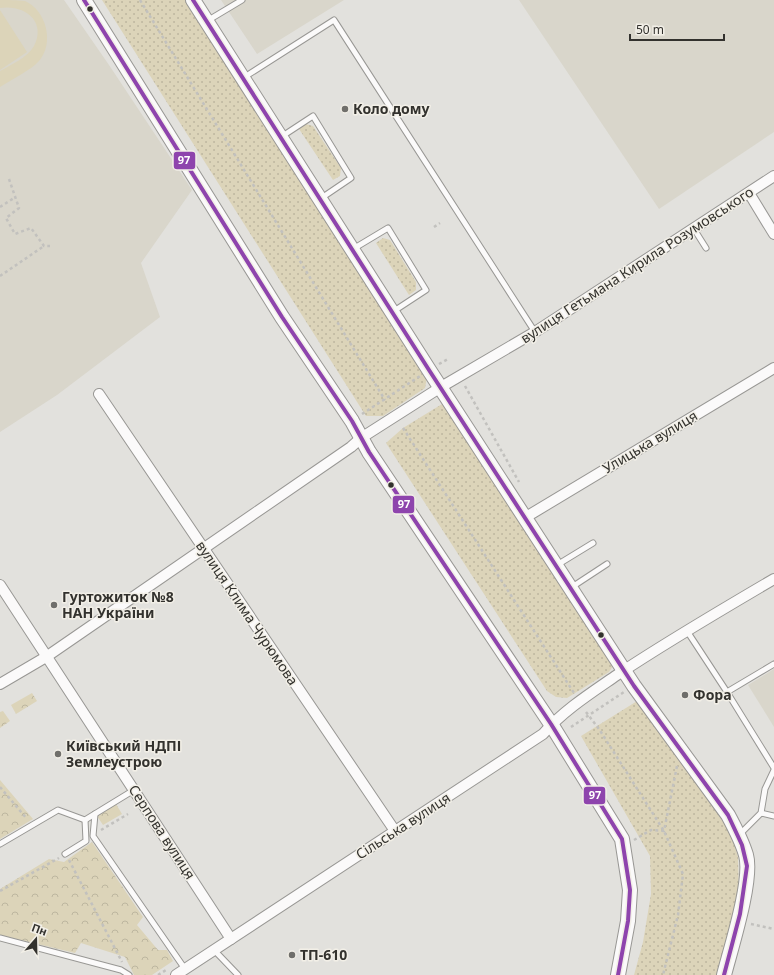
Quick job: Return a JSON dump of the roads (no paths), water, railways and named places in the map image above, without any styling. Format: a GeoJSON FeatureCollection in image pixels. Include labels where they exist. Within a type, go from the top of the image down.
{"type":"FeatureCollection","features":[{"type":"Feature","properties":{"kind":"main road"},"geometry":{"type":"LineString","coordinates":[[84,0],[282,317],[352,420],[369,452],[551,724],[622,839],[630,890],[628,922],[618,975]]}},
{"type":"Feature","properties":{"kind":"main road"},"geometry":{"type":"LineString","coordinates":[[193,0],[242,79],[625,670],[680,751],[728,816],[739,835],[746,856],[747,879],[724,975]]}},
{"type":"Feature","properties":{"kind":"street","name":"вулиця Гетьмана Кирила Розумовського"},"geometry":{"type":"LineString","coordinates":[[0,684],[46,657],[351,447],[361,438],[441,387],[536,332],[774,176]]}},
{"type":"Feature","properties":{"kind":"street"},"geometry":{"type":"LineString","coordinates":[[749,193],[774,234]]}},
{"type":"Feature","properties":{"kind":"street","name":"Улицька вулиця"},"geometry":{"type":"LineString","coordinates":[[526,517],[774,368]]}},
{"type":"Feature","properties":{"kind":"street","name":"вулиця Клима Чурюмова"},"geometry":{"type":"LineString","coordinates":[[99,394],[395,832]]}},
{"type":"Feature","properties":{"kind":"street","name":"Сільська вулиця"},"geometry":{"type":"LineString","coordinates":[[176,975],[543,734],[551,724],[579,701],[625,670],[774,579]]}},
{"type":"Feature","properties":{"kind":"street","name":"Серпова вулиця"},"geometry":{"type":"LineString","coordinates":[[0,585],[231,939]]}},
{"type":"Feature","properties":{"kind":"lane"},"geometry":{"type":"LineString","coordinates":[[207,21],[242,0]]}},
{"type":"Feature","properties":{"kind":"lane"},"geometry":{"type":"LineString","coordinates":[[242,79],[334,20],[536,332]]}},
{"type":"Feature","properties":{"kind":"lane"},"geometry":{"type":"LineString","coordinates":[[280,137],[313,116],[327,137],[351,178],[320,199]]}},
{"type":"Feature","properties":{"kind":"lane"},"geometry":{"type":"LineString","coordinates":[[352,249],[388,228],[426,290],[393,312]]}},
{"type":"Feature","properties":{"kind":"lane"},"geometry":{"type":"LineString","coordinates":[[694,229],[706,248]]}},
{"type":"Feature","properties":{"kind":"lane"},"geometry":{"type":"LineString","coordinates":[[557,565],[593,543]]}},
{"type":"Feature","properties":{"kind":"lane"},"geometry":{"type":"LineString","coordinates":[[572,587],[607,564]]}},
{"type":"Feature","properties":{"kind":"lane"},"geometry":{"type":"LineString","coordinates":[[687,631],[728,692],[774,769],[765,789],[761,813],[739,835]]}},
{"type":"Feature","properties":{"kind":"lane"},"geometry":{"type":"LineString","coordinates":[[728,692],[774,664]]}},
{"type":"Feature","properties":{"kind":"lane"},"geometry":{"type":"LineString","coordinates":[[84,820],[134,790]]}},
{"type":"Feature","properties":{"kind":"lane"},"geometry":{"type":"LineString","coordinates":[[0,844],[58,810],[84,820]]}},
{"type":"Feature","properties":{"kind":"lane"},"geometry":{"type":"LineString","coordinates":[[761,813],[774,816]]}},
{"type":"Feature","properties":{"kind":"lane"},"geometry":{"type":"LineString","coordinates":[[94,814],[93,836],[185,969]]}},
{"type":"Feature","properties":{"kind":"lane"},"geometry":{"type":"LineString","coordinates":[[66,854],[86,841],[84,820]]}},
{"type":"Feature","properties":{"kind":"lane"},"geometry":{"type":"LineString","coordinates":[[0,938],[121,970],[129,975]]}},
{"type":"Feature","properties":{"kind":"lane"},"geometry":{"type":"LineString","coordinates":[[214,950],[238,975]]}},
{"type":"Feature","properties":{"kind":"place","name":"Коло дому"},"geometry":{"type":"Point","coordinates":[345,109]}},
{"type":"Feature","properties":{"kind":"place","name":"Гуртожиток №8 НАН України"},"geometry":{"type":"Point","coordinates":[54,605]}},
{"type":"Feature","properties":{"kind":"place","name":"Фора"},"geometry":{"type":"Point","coordinates":[685,695]}},
{"type":"Feature","properties":{"kind":"place","name":"Київський НДПІ Землеустрою"},"geometry":{"type":"Point","coordinates":[58,754]}},
{"type":"Feature","properties":{"kind":"place","name":"ТП-610"},"geometry":{"type":"Point","coordinates":[292,955]}}]}
